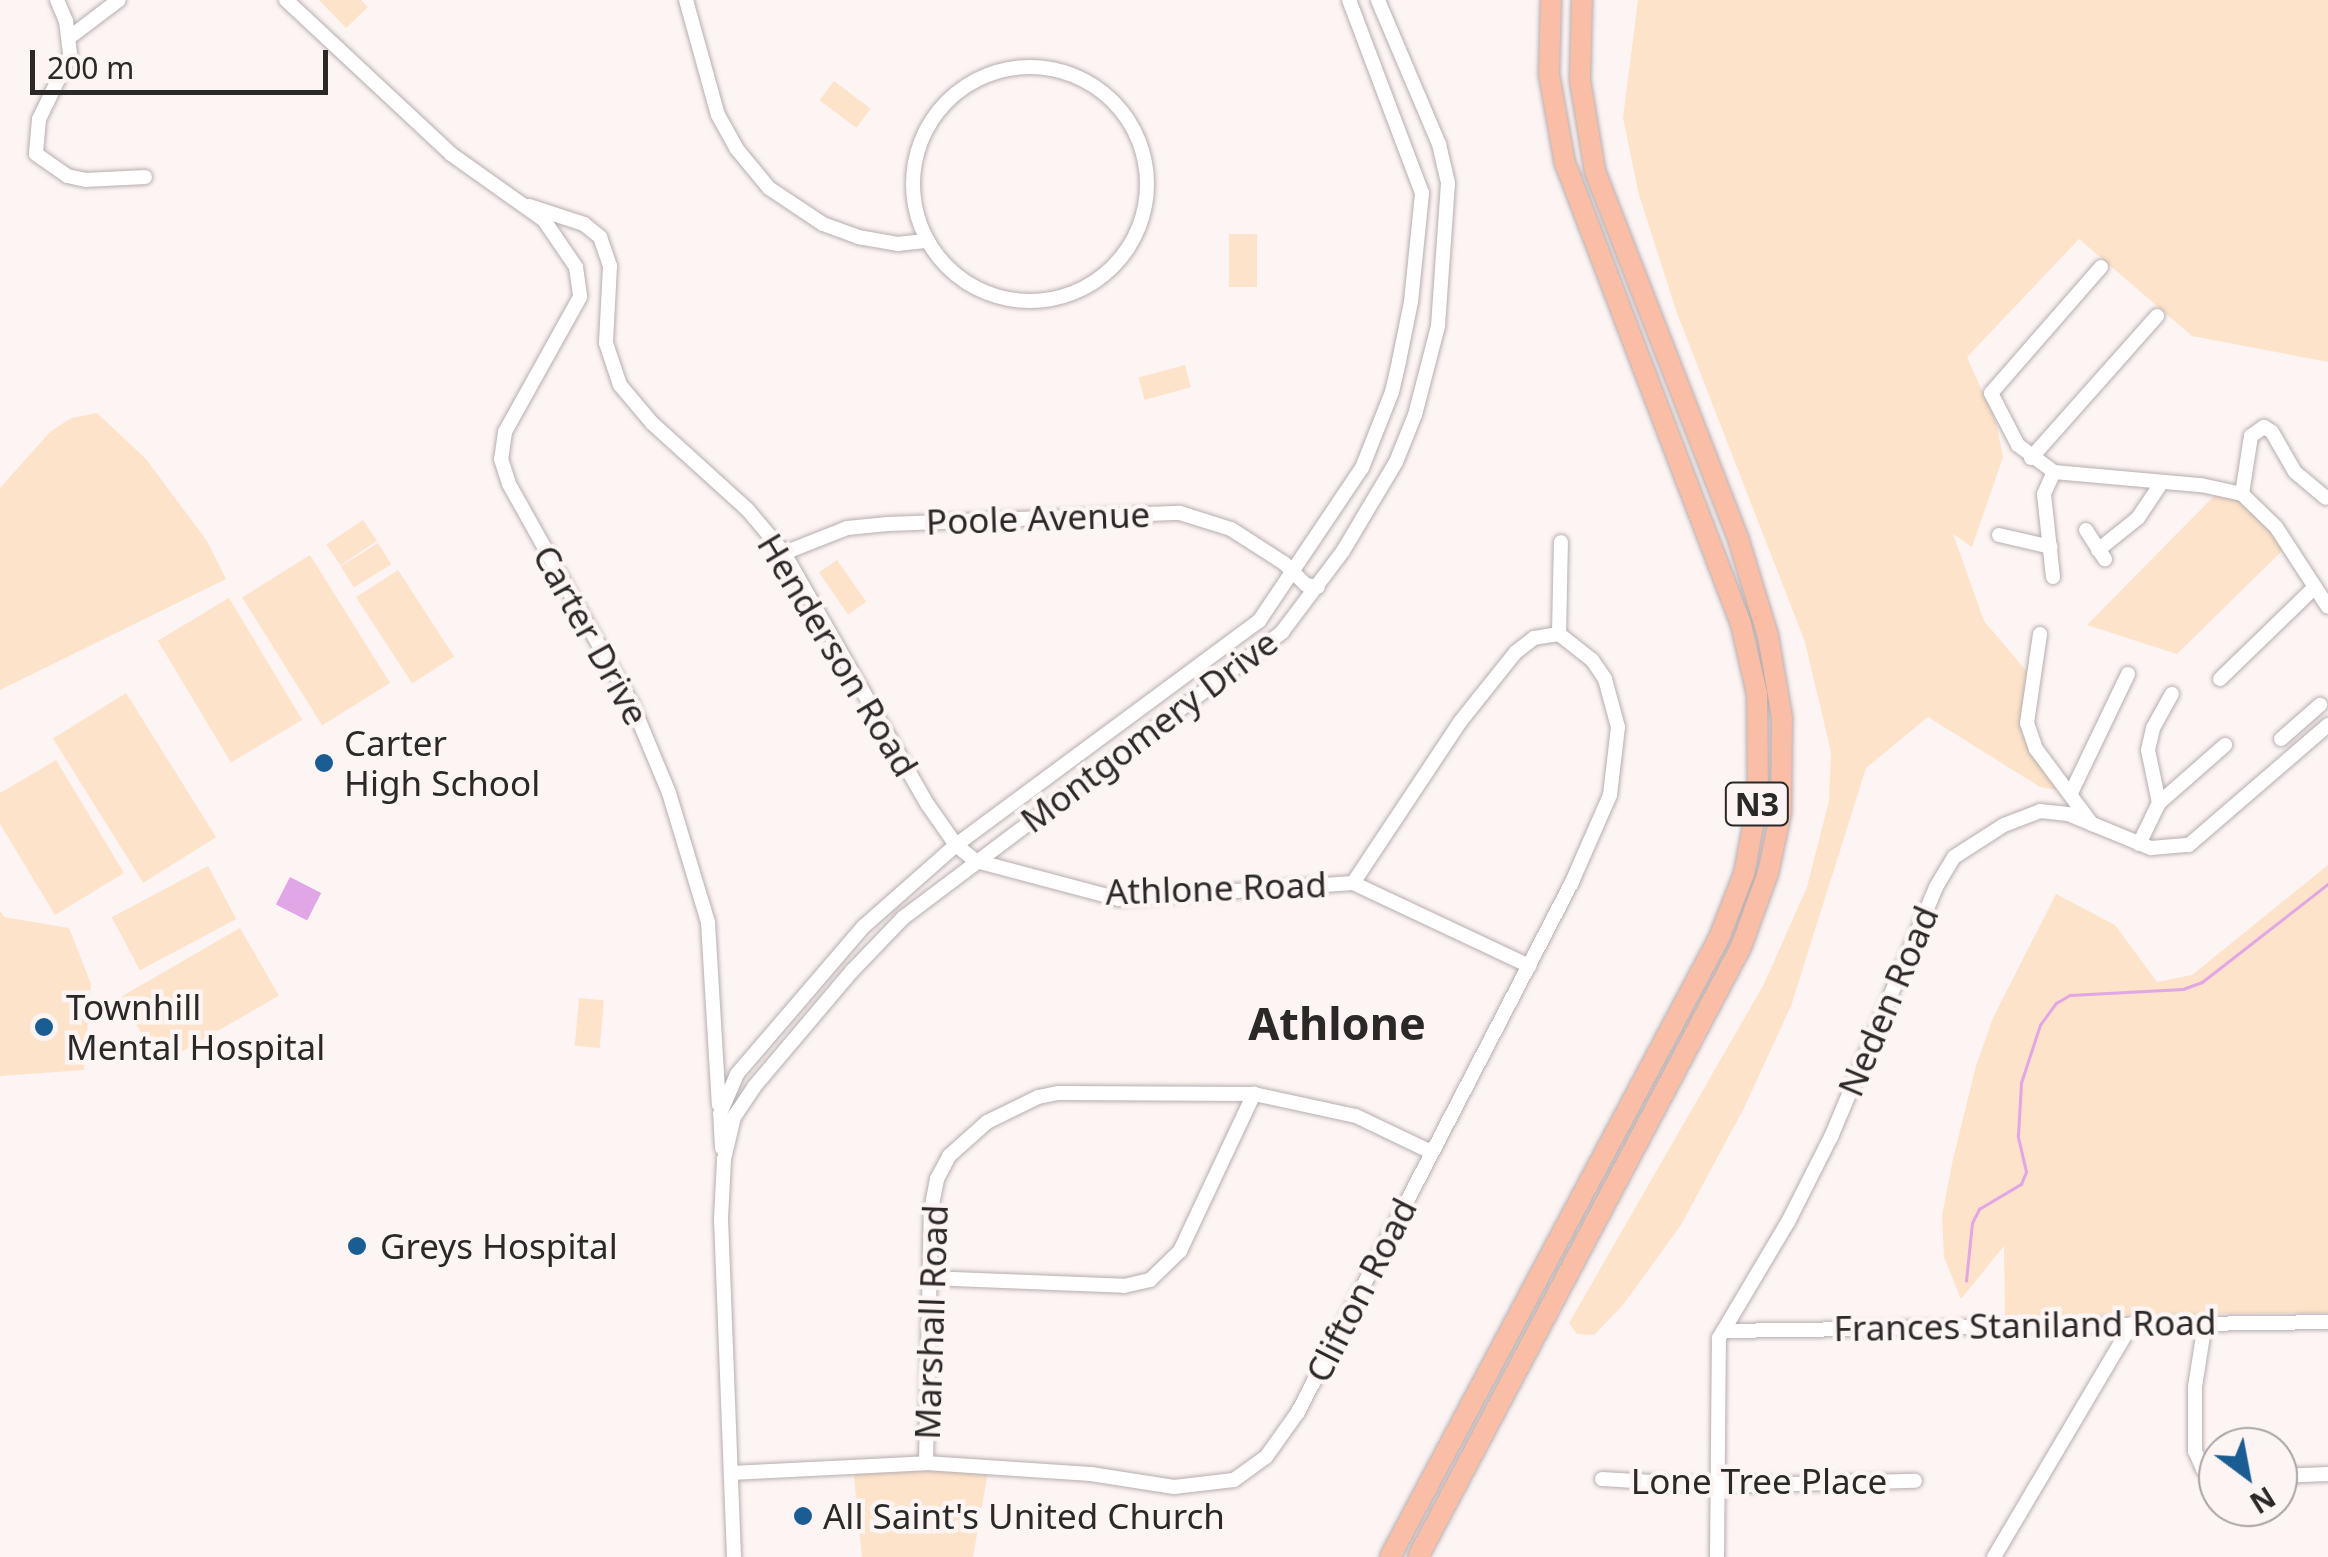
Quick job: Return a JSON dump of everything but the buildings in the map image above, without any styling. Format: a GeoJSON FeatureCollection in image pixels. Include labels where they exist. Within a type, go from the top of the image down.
{"type":"FeatureCollection","features":[{"type":"Feature","properties":{"kind":"highway","name":"N3"},"geometry":{"type":"LineString","coordinates":[[1390,1557],[1719,938],[1744,874],[1758,800],[1757,694],[1741,624],[1565,164],[1549,74],[1552,0]]}},
{"type":"Feature","properties":{"kind":"highway","name":"N3"},"geometry":{"type":"LineString","coordinates":[[1418,1557],[1742,947],[1768,872],[1781,812],[1782,718],[1768,636],[1738,538],[1595,172],[1580,80],[1582,0]]}},
{"type":"Feature","properties":{"kind":"street"},"geometry":{"type":"LineString","coordinates":[[57,0],[70,37],[64,71],[39,118],[36,154],[67,176],[86,180],[146,178]]}},
{"type":"Feature","properties":{"kind":"street"},"geometry":{"type":"LineString","coordinates":[[70,37],[119,0]]}},
{"type":"Feature","properties":{"kind":"street"},"geometry":{"type":"LineString","coordinates":[[286,0],[451,154],[529,206],[562,240],[584,224]]}},
{"type":"Feature","properties":{"kind":"street"},"geometry":{"type":"LineString","coordinates":[[686,0],[702,71],[718,115],[736,148],[770,188],[823,224],[858,237],[897,244],[928,241]]}},
{"type":"Feature","properties":{"kind":"street","name":"Montgomery Drive"},"geometry":{"type":"LineString","coordinates":[[734,1557],[720,1219],[724,1159],[720,1114],[737,1074],[883,906],[956,845],[1246,634],[1272,606],[1292,566],[1362,468],[1392,392],[1408,322],[1421,186],[1349,0]]}},
{"type":"Feature","properties":{"kind":"street","name":"Montgomery Drive"},"geometry":{"type":"LineString","coordinates":[[724,1159],[734,1117],[754,1087],[868,954],[903,918],[1270,643],[1320,584],[1396,462],[1415,415],[1438,326],[1449,205],[1444,160],[1378,0]]}},
{"type":"Feature","properties":{"kind":"street"},"geometry":{"type":"LineString","coordinates":[[1031,67],[1066,74],[1093,87],[1126,117],[1146,161],[1146,208],[1137,234],[1102,276],[1056,300],[1004,298],[960,277],[928,241],[914,193],[919,145],[932,120],[963,87],[984,75],[1031,67]]}},
{"type":"Feature","properties":{"kind":"street"},"geometry":{"type":"LineString","coordinates":[[529,206],[584,224]]}},
{"type":"Feature","properties":{"kind":"street","name":"Henderson Road"},"geometry":{"type":"LineString","coordinates":[[584,224],[600,238],[608,256],[606,344],[620,385],[652,422],[747,509],[784,553],[928,805],[956,845]]}},
{"type":"Feature","properties":{"kind":"street","name":"Carter Drive"},"geometry":{"type":"LineString","coordinates":[[562,240],[576,267],[580,297],[505,432],[501,459],[509,484],[632,704],[669,793],[708,922],[720,1114]]}},
{"type":"Feature","properties":{"kind":"street"},"geometry":{"type":"LineString","coordinates":[[2101,267],[1991,393],[2030,458],[2054,472],[2242,494],[2276,527],[2328,607]]}},
{"type":"Feature","properties":{"kind":"street"},"geometry":{"type":"LineString","coordinates":[[1411,302],[1440,303]]}},
{"type":"Feature","properties":{"kind":"street"},"geometry":{"type":"LineString","coordinates":[[2030,458],[2156,316]]}},
{"type":"Feature","properties":{"kind":"street"},"geometry":{"type":"LineString","coordinates":[[1408,322],[1438,326]]}},
{"type":"Feature","properties":{"kind":"street"},"geometry":{"type":"LineString","coordinates":[[2242,494],[2251,436],[2264,427],[2272,432],[2296,472],[2326,498]]}},
{"type":"Feature","properties":{"kind":"street"},"geometry":{"type":"LineString","coordinates":[[2053,577],[2044,494],[2054,472]]}},
{"type":"Feature","properties":{"kind":"street"},"geometry":{"type":"LineString","coordinates":[[2086,530],[2102,554],[2138,518],[2162,482]]}},
{"type":"Feature","properties":{"kind":"street","name":"Poole Avenue"},"geometry":{"type":"LineString","coordinates":[[784,553],[847,528],[1149,512],[1204,518],[1292,566],[1314,567],[1320,584]]}},
{"type":"Feature","properties":{"kind":"street"},"geometry":{"type":"LineString","coordinates":[[1999,535],[2051,547]]}},
{"type":"Feature","properties":{"kind":"street"},"geometry":{"type":"LineString","coordinates":[[1353,883],[1494,674],[1534,638],[1559,634],[1561,542]]}},
{"type":"Feature","properties":{"kind":"street"},"geometry":{"type":"LineString","coordinates":[[2220,679],[2314,587]]}},
{"type":"Feature","properties":{"kind":"street","name":"Clifton Road"},"geometry":{"type":"LineString","coordinates":[[730,1473],[926,1463],[1091,1474],[1174,1486],[1234,1480],[1282,1441],[1572,882],[1610,795],[1617,755],[1616,714],[1605,679],[1592,660],[1559,634]]}},
{"type":"Feature","properties":{"kind":"street"},"geometry":{"type":"LineString","coordinates":[[2040,634],[2028,723],[2036,749],[2092,825]]}},
{"type":"Feature","properties":{"kind":"street"},"geometry":{"type":"LineString","coordinates":[[2070,793],[2128,674]]}},
{"type":"Feature","properties":{"kind":"street"},"geometry":{"type":"LineString","coordinates":[[2158,803],[2148,750],[2153,728],[2172,694]]}},
{"type":"Feature","properties":{"kind":"street"},"geometry":{"type":"LineString","coordinates":[[2282,739],[2320,705]]}},
{"type":"Feature","properties":{"kind":"street"},"geometry":{"type":"LineString","coordinates":[[1121,724],[1142,738]]}},
{"type":"Feature","properties":{"kind":"street"},"geometry":{"type":"LineString","coordinates":[[1121,724],[1128,748]]}},
{"type":"Feature","properties":{"kind":"street"},"geometry":{"type":"LineString","coordinates":[[2299,725],[2315,738]]}},
{"type":"Feature","properties":{"kind":"street","name":"Neden Road"},"geometry":{"type":"LineString","coordinates":[[1716,1557],[1716,1359],[1723,1331],[1788,1222],[1831,1136],[1936,887],[1954,858],[2004,825],[2040,811],[2068,814],[2138,844],[2164,849],[2198,841],[2328,725]]}},
{"type":"Feature","properties":{"kind":"street"},"geometry":{"type":"LineString","coordinates":[[2138,844],[2158,803],[2225,745]]}},
{"type":"Feature","properties":{"kind":"street","name":"Athlone Road"},"geometry":{"type":"LineString","coordinates":[[956,845],[976,862],[1118,899],[1353,883],[1529,966]]}},
{"type":"Feature","properties":{"kind":"street"},"geometry":{"type":"LineString","coordinates":[[850,941],[868,954]]}},
{"type":"Feature","properties":{"kind":"street"},"geometry":{"type":"LineString","coordinates":[[836,959],[852,971]]}},
{"type":"Feature","properties":{"kind":"street"},"geometry":{"type":"LineString","coordinates":[[717,1052],[754,1087]]}},
{"type":"Feature","properties":{"kind":"street","name":"Marshall Road"},"geometry":{"type":"LineString","coordinates":[[926,1463],[928,1278],[938,1179],[950,1156],[1013,1107],[1059,1093],[1254,1094],[1356,1116],[1431,1152]]}},
{"type":"Feature","properties":{"kind":"street"},"geometry":{"type":"LineString","coordinates":[[928,1278],[1124,1286],[1150,1280],[1180,1251],[1254,1094]]}},
{"type":"Feature","properties":{"kind":"street","name":"Frances Staniland Road"},"geometry":{"type":"LineString","coordinates":[[1723,1331],[2328,1322]]}},
{"type":"Feature","properties":{"kind":"street"},"geometry":{"type":"LineString","coordinates":[[2198,1458],[2196,1387],[2205,1323]]}},
{"type":"Feature","properties":{"kind":"street"},"geometry":{"type":"LineString","coordinates":[[1994,1557],[2132,1324]]}},
{"type":"Feature","properties":{"kind":"street"},"geometry":{"type":"LineString","coordinates":[[2298,1475],[2328,1474]]}},
{"type":"Feature","properties":{"kind":"street","name":"Lone Tree Place"},"geometry":{"type":"LineString","coordinates":[[1602,1480],[1718,1486],[1915,1482]]}},
{"type":"Feature","properties":{"kind":"shaded area"},"geometry":{"type":"Polygon","coordinates":[[[319,0],[361,0],[368,7],[346,28],[319,0]]]}},
{"type":"Feature","properties":{"kind":"shaded area"},"geometry":{"type":"Polygon","coordinates":[[[1638,0],[2328,0],[2328,362],[2192,336],[2079,239],[1967,357],[1996,422],[2003,457],[1972,547],[1953,534],[1984,621],[2028,673],[2036,740],[2069,792],[2040,787],[1928,717],[1866,768],[1791,1006],[1744,1108],[1681,1225],[1623,1305],[1594,1335],[1577,1334],[1569,1323],[1764,984],[1807,887],[1829,801],[1831,752],[1805,642],[1677,313],[1639,195],[1623,118],[1638,0]]]}},
{"type":"Feature","properties":{"kind":"shaded area"},"geometry":{"type":"Polygon","coordinates":[[[834,81],[871,109],[856,128],[820,100],[834,81]]]}},
{"type":"Feature","properties":{"kind":"shaded area"},"geometry":{"type":"Polygon","coordinates":[[[1229,234],[1257,234],[1257,287],[1229,287],[1229,234]]]}},
{"type":"Feature","properties":{"kind":"shaded area"},"geometry":{"type":"Polygon","coordinates":[[[1185,365],[1191,387],[1145,400],[1139,377],[1185,365]]]}},
{"type":"Feature","properties":{"kind":"shaded area"},"geometry":{"type":"Polygon","coordinates":[[[97,413],[146,459],[207,541],[226,579],[0,690],[0,488],[50,432],[71,418],[97,413]]]}},
{"type":"Feature","properties":{"kind":"shaded area"},"geometry":{"type":"Polygon","coordinates":[[[2218,492],[2239,497],[2286,547],[2177,654],[2087,625],[2218,492]]]}},
{"type":"Feature","properties":{"kind":"shaded area"},"geometry":{"type":"Polygon","coordinates":[[[363,520],[377,541],[341,565],[327,545],[363,520]]]}},
{"type":"Feature","properties":{"kind":"shaded area"},"geometry":{"type":"Polygon","coordinates":[[[378,543],[391,564],[354,588],[341,566],[378,543]]]}},
{"type":"Feature","properties":{"kind":"shaded area"},"geometry":{"type":"Polygon","coordinates":[[[310,555],[390,683],[322,725],[242,597],[310,555]]]}},
{"type":"Feature","properties":{"kind":"shaded area"},"geometry":{"type":"Polygon","coordinates":[[[837,560],[866,602],[848,614],[819,573],[837,560]]]}},
{"type":"Feature","properties":{"kind":"shaded area"},"geometry":{"type":"Polygon","coordinates":[[[398,570],[454,656],[412,684],[356,597],[398,570]]]}},
{"type":"Feature","properties":{"kind":"shaded area"},"geometry":{"type":"Polygon","coordinates":[[[229,598],[302,720],[231,762],[158,641],[229,598]]]}},
{"type":"Feature","properties":{"kind":"shaded area"},"geometry":{"type":"Polygon","coordinates":[[[126,693],[216,837],[143,883],[53,739],[126,693]]]}},
{"type":"Feature","properties":{"kind":"shaded area"},"geometry":{"type":"Polygon","coordinates":[[[56,760],[124,873],[55,915],[0,824],[0,793],[56,760]]]}},
{"type":"Feature","properties":{"kind":"shaded area"},"geometry":{"type":"Polygon","coordinates":[[[2328,865],[2328,1313],[2005,1315],[2004,1246],[1961,1299],[1944,1257],[1942,1216],[1953,1159],[1976,1066],[1993,1018],[2056,894],[2115,925],[2157,982],[2192,975],[2328,865]]]}},
{"type":"Feature","properties":{"kind":"shaded area"},"geometry":{"type":"Polygon","coordinates":[[[208,866],[236,919],[140,970],[112,917],[208,866]]]}},
{"type":"Feature","properties":{"kind":"shaded area"},"geometry":{"type":"Polygon","coordinates":[[[290,877],[321,893],[307,921],[276,905],[290,877]]]}},
{"type":"Feature","properties":{"kind":"shaded area","name":"Townhill Mental Hospital"},"geometry":{"type":"Polygon","coordinates":[[[0,911],[4,917],[69,928],[91,984],[84,1070],[0,1076],[0,911]]]}},
{"type":"Feature","properties":{"kind":"shaded area"},"geometry":{"type":"Polygon","coordinates":[[[240,928],[279,996],[159,1065],[120,997],[240,928]]]}},
{"type":"Feature","properties":{"kind":"shaded area"},"geometry":{"type":"Polygon","coordinates":[[[579,998],[604,1000],[600,1048],[575,1046],[579,998]]]}},
{"type":"Feature","properties":{"kind":"shaded area"},"geometry":{"type":"Polygon","coordinates":[[[989,1466],[973,1557],[862,1557],[853,1467],[989,1466]]]}},
{"type":"Feature","properties":{"kind":"waterway"},"geometry":{"type":"LineString","coordinates":[[1966,1281],[1972,1223],[1979,1209],[2021,1184],[2026,1172],[2018,1136],[2021,1083],[2040,1025],[2056,1003],[2070,995],[2183,989],[2202,982],[2328,884]]}},
{"type":"Feature","properties":{"kind":"place","name":"Carter High School"},"geometry":{"type":"Point","coordinates":[324,763]}},
{"type":"Feature","properties":{"kind":"place","name":"Townhill Mental Hospital"},"geometry":{"type":"Point","coordinates":[44,1027]}},
{"type":"Feature","properties":{"kind":"place","name":"Greys Hospital"},"geometry":{"type":"Point","coordinates":[357,1246]}},
{"type":"Feature","properties":{"kind":"place","name":"All Saint's United Church"},"geometry":{"type":"Point","coordinates":[803,1516]}},
{"type":"Feature","properties":{"kind":"district","name":"Athlone"},"geometry":{"type":"Point","coordinates":[1337,1023]}}]}
